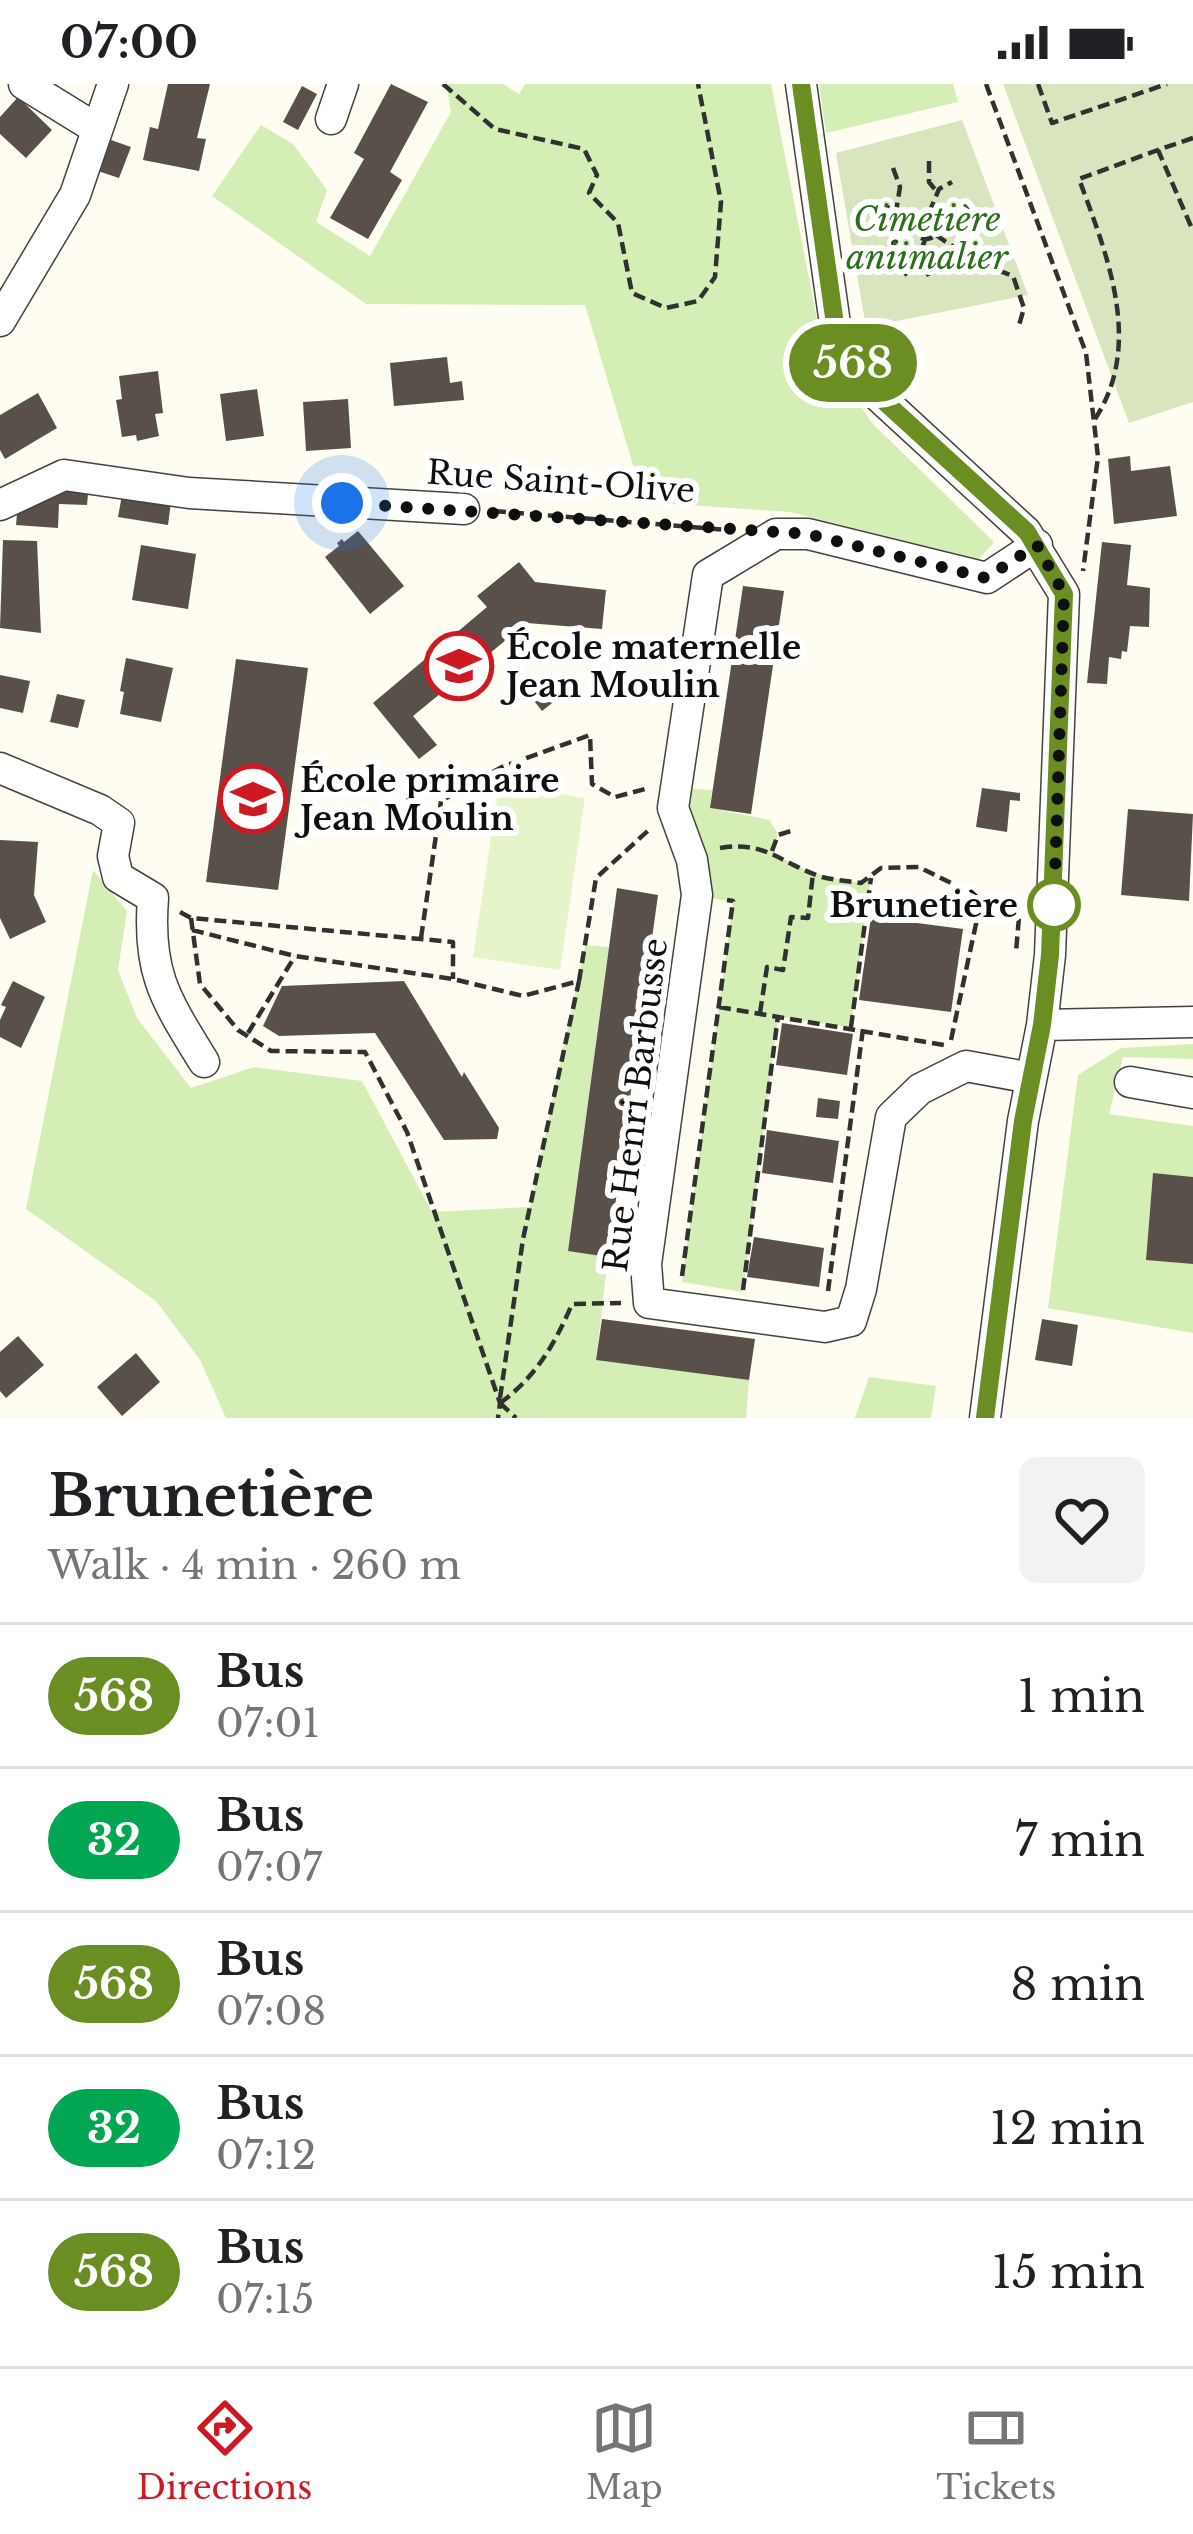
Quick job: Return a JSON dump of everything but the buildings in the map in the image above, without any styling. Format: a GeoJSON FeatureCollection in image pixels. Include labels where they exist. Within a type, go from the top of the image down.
{"type":"FeatureCollection","features":[{"type":"Feature","properties":{"kind":"street"},"geometry":{"type":"LineString","coordinates":[[24,84],[98,129]]}},
{"type":"Feature","properties":{"kind":"street"},"geometry":{"type":"LineString","coordinates":[[0,321],[75,195],[113,84]]}},
{"type":"Feature","properties":{"kind":"street"},"geometry":{"type":"LineString","coordinates":[[331,119],[344,84]]}},
{"type":"Feature","properties":{"kind":"street"},"geometry":{"type":"LineString","coordinates":[[801,84],[836,331],[862,381],[1037,545],[1072,588],[1054,904],[1042,1025],[985,1418]]}},
{"type":"Feature","properties":{"kind":"street","name":"Rue Saint-Olive"},"geometry":{"type":"LineString","coordinates":[[0,505],[64,475],[236,497],[464,509]]}},
{"type":"Feature","properties":{"kind":"street"},"geometry":{"type":"LineString","coordinates":[[776,534],[808,534],[986,578],[1037,545]]}},
{"type":"Feature","properties":{"kind":"street","name":"Rue Henri Barbusse"},"geometry":{"type":"LineString","coordinates":[[664,1305],[646,1264],[698,896],[674,800],[708,575],[776,534]]}},
{"type":"Feature","properties":{"kind":"street"},"geometry":{"type":"LineString","coordinates":[[0,768],[100,809],[118,823],[113,856],[118,877],[153,898],[150,936],[160,990],[204,1062]]}},
{"type":"Feature","properties":{"kind":"street"},"geometry":{"type":"LineString","coordinates":[[1042,1025],[1193,1022]]}},
{"type":"Feature","properties":{"kind":"street"},"geometry":{"type":"LineString","coordinates":[[664,1305],[825,1327],[851,1321],[891,1117],[920,1089],[966,1066],[1031,1078]]}},
{"type":"Feature","properties":{"kind":"street"},"geometry":{"type":"LineString","coordinates":[[1130,1082],[1193,1093]]}},
{"type":"Feature","properties":{"kind":"path"},"geometry":{"type":"LineString","coordinates":[[443,84],[495,129],[584,149],[597,175],[589,193],[618,223],[632,293],[666,308],[698,301],[715,277],[721,202],[698,84]]}},
{"type":"Feature","properties":{"kind":"path"},"geometry":{"type":"LineString","coordinates":[[986,84],[1086,353],[1098,457],[1072,588]]}},
{"type":"Feature","properties":{"kind":"path"},"geometry":{"type":"LineString","coordinates":[[1038,84],[1052,123],[1143,88],[1167,84]]}},
{"type":"Feature","properties":{"kind":"path"},"geometry":{"type":"LineString","coordinates":[[1094,421],[1108,399],[1120,345],[1116,297],[1104,246],[1079,178],[1193,138]]}},
{"type":"Feature","properties":{"kind":"path"},"geometry":{"type":"LineString","coordinates":[[1158,150],[1193,231]]}},
{"type":"Feature","properties":{"kind":"path"},"geometry":{"type":"LineString","coordinates":[[929,161],[929,182],[937,192]]}},
{"type":"Feature","properties":{"kind":"path"},"geometry":{"type":"LineString","coordinates":[[893,168],[900,187],[896,212]]}},
{"type":"Feature","properties":{"kind":"path"},"geometry":{"type":"LineString","coordinates":[[929,213],[937,192],[952,182]]}},
{"type":"Feature","properties":{"kind":"path"},"geometry":{"type":"LineString","coordinates":[[885,206],[914,221]]}},
{"type":"Feature","properties":{"kind":"path"},"geometry":{"type":"LineString","coordinates":[[936,235],[939,222],[957,212],[970,213]]}},
{"type":"Feature","properties":{"kind":"path"},"geometry":{"type":"LineString","coordinates":[[914,233],[914,221],[920,214],[929,213],[939,222]]}},
{"type":"Feature","properties":{"kind":"path"},"geometry":{"type":"LineString","coordinates":[[914,233],[925,240]]}},
{"type":"Feature","properties":{"kind":"path"},"geometry":{"type":"LineString","coordinates":[[888,245],[914,233]]}},
{"type":"Feature","properties":{"kind":"path"},"geometry":{"type":"LineString","coordinates":[[925,240],[936,235]]}},
{"type":"Feature","properties":{"kind":"path"},"geometry":{"type":"LineString","coordinates":[[936,235],[974,261],[1012,276],[1024,308],[1018,328]]}},
{"type":"Feature","properties":{"kind":"path"},"geometry":{"type":"LineString","coordinates":[[904,275],[920,258],[925,240]]}},
{"type":"Feature","properties":{"kind":"path"},"geometry":{"type":"LineString","coordinates":[[920,258],[928,276]]}},
{"type":"Feature","properties":{"kind":"path","name":"Rue Saint-Olive"},"geometry":{"type":"LineString","coordinates":[[464,509],[776,534]]}},
{"type":"Feature","properties":{"kind":"path"},"geometry":{"type":"LineString","coordinates":[[421,938],[441,801],[502,766],[590,736],[592,784],[615,797],[641,789],[674,800],[596,878],[580,981],[523,1239],[498,1418]]}},
{"type":"Feature","properties":{"kind":"path"},"geometry":{"type":"LineString","coordinates":[[772,851],[778,835],[794,830]]}},
{"type":"Feature","properties":{"kind":"path"},"geometry":{"type":"LineString","coordinates":[[692,860],[740,845],[772,851],[814,873],[861,883],[881,868],[919,867],[1019,917],[1016,952]]}},
{"type":"Feature","properties":{"kind":"path"},"geometry":{"type":"LineString","coordinates":[[760,1013],[767,967],[783,970],[790,916],[808,918],[814,873]]}},
{"type":"Feature","properties":{"kind":"path"},"geometry":{"type":"LineString","coordinates":[[850,1027],[871,876]]}},
{"type":"Feature","properties":{"kind":"path"},"geometry":{"type":"LineString","coordinates":[[500,1403],[528,1383],[572,1304],[664,1305],[719,1007],[733,902],[698,896]]}},
{"type":"Feature","properties":{"kind":"path"},"geometry":{"type":"LineString","coordinates":[[719,1007],[950,1046],[982,896]]}},
{"type":"Feature","properties":{"kind":"path"},"geometry":{"type":"LineString","coordinates":[[153,898],[191,918],[453,942],[452,979]]}},
{"type":"Feature","properties":{"kind":"path"},"geometry":{"type":"LineString","coordinates":[[191,918],[200,984],[247,1035],[272,1052],[364,1052],[407,1132],[500,1403],[516,1418]]}},
{"type":"Feature","properties":{"kind":"path"},"geometry":{"type":"LineString","coordinates":[[192,930],[295,956],[452,979],[523,996],[580,981]]}},
{"type":"Feature","properties":{"kind":"path"},"geometry":{"type":"LineString","coordinates":[[247,1035],[295,956]]}},
{"type":"Feature","properties":{"kind":"path"},"geometry":{"type":"LineString","coordinates":[[740,1316],[778,1016]]}},
{"type":"Feature","properties":{"kind":"path"},"geometry":{"type":"LineString","coordinates":[[825,1327],[863,1029]]}},
{"type":"Feature","properties":{"kind":"green space"},"geometry":{"type":"Polygon","coordinates":[[[446,84],[503,84],[519,94],[525,84],[771,84],[821,340],[871,422],[994,542],[979,559],[790,512],[644,502],[585,305],[366,304],[212,196],[261,125],[293,144],[327,190],[316,222],[370,256],[451,112],[446,84]]]}},
{"type":"Feature","properties":{"kind":"green space"},"geometry":{"type":"Polygon","coordinates":[[[819,84],[953,84],[958,102],[826,133],[819,84]]]}},
{"type":"Feature","properties":{"kind":"green space"},"geometry":{"type":"Polygon","coordinates":[[[1003,84],[1193,84],[1193,402],[1129,423],[1003,84]]]}},
{"type":"Feature","properties":{"kind":"green space","name":"Cimetière aniimalier"},"geometry":{"type":"Polygon","coordinates":[[[962,120],[1028,295],[866,327],[836,153],[962,120]]]}},
{"type":"Feature","properties":{"kind":"green space"},"geometry":{"type":"Polygon","coordinates":[[[499,785],[585,798],[560,970],[473,957],[499,785]]]}},
{"type":"Feature","properties":{"kind":"green space"},"geometry":{"type":"Polygon","coordinates":[[[683,788],[712,790],[710,808],[770,820],[778,835],[772,851],[793,864],[861,883],[871,876],[851,1027],[778,1017],[743,1292],[682,1282],[733,902],[697,895],[683,788]]]}},
{"type":"Feature","properties":{"kind":"green space"},"geometry":{"type":"Polygon","coordinates":[[[93,870],[127,911],[118,970],[137,1018],[191,1088],[254,1067],[362,1081],[432,1212],[530,1207],[585,945],[609,947],[568,1250],[608,1257],[596,1359],[749,1380],[746,1418],[226,1418],[200,1360],[156,1301],[26,1209],[93,870]]]}},
{"type":"Feature","properties":{"kind":"green space"},"geometry":{"type":"Polygon","coordinates":[[[1193,1044],[1193,1059],[1123,1057],[1109,1114],[1193,1126],[1193,1177],[1153,1174],[1146,1259],[1193,1264],[1193,1333],[1048,1308],[1078,1075],[1121,1048],[1193,1044]]]}},
{"type":"Feature","properties":{"kind":"green space"},"geometry":{"type":"Polygon","coordinates":[[[869,1377],[936,1386],[931,1418],[855,1418],[869,1377]]]}},
{"type":"Feature","properties":{"kind":"bus line","name":"568"},"geometry":{"type":"LineString","coordinates":[[801,84],[836,331],[862,381],[1027,532],[1064,594],[1050,955],[1023,1121],[985,1418]]}},
{"type":"Feature","properties":{"kind":"place","name":"École maternelle Jean Moulin"},"geometry":{"type":"Point","coordinates":[459,666]}},
{"type":"Feature","properties":{"kind":"place","name":"École primaire Jean Moulin"},"geometry":{"type":"Point","coordinates":[253,799]}},
{"type":"Feature","properties":{"kind":"place","name":"Brunetière"},"geometry":{"type":"Point","coordinates":[1054,905]}},
{"type":"Feature","properties":{"kind":"route"},"geometry":{"type":"LineString","coordinates":[[342,503],[808,534],[986,578],[1037,545],[1064,594],[1054,905]]}}]}
